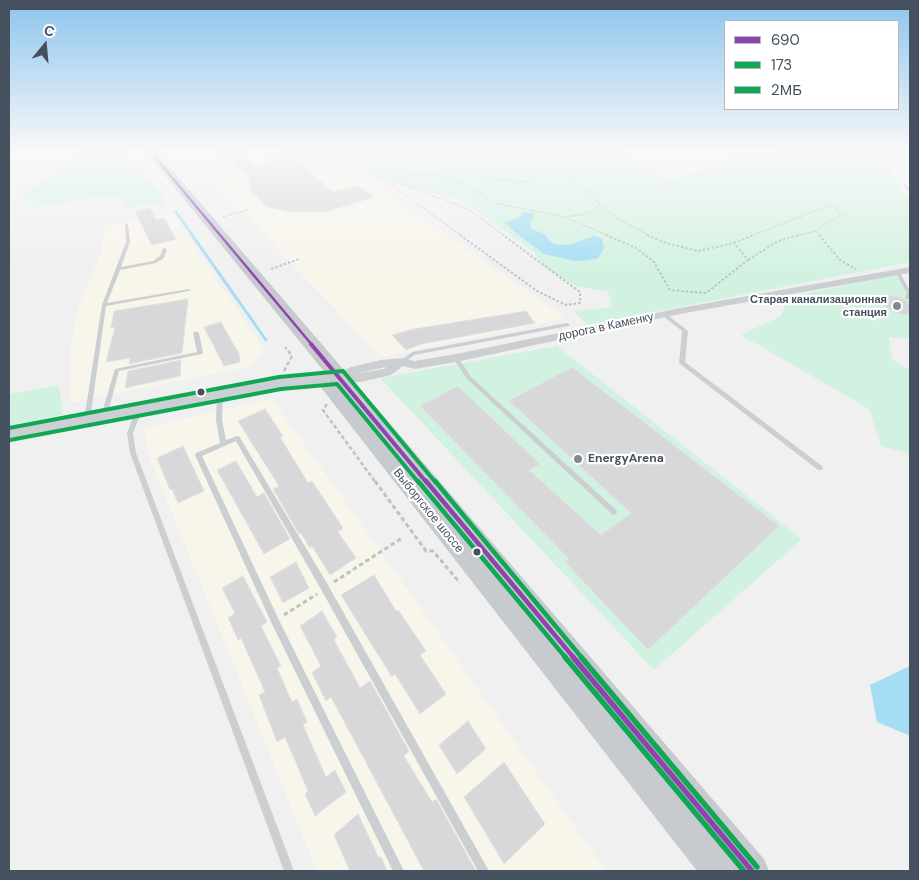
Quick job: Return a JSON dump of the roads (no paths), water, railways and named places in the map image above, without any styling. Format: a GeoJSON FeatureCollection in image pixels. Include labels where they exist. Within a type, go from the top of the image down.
{"type":"FeatureCollection","features":[{"type":"Feature","properties":{"kind":"main road","name":"Выборгское шоссе"},"geometry":{"type":"LineString","coordinates":[[172,191],[718,871]]}},
{"type":"Feature","properties":{"kind":"main road","name":"Выборгское шоссе"},"geometry":{"type":"LineString","coordinates":[[180,191],[329,385],[752,871]]}},
{"type":"Feature","properties":{"kind":"street","name":"дорога в Каменку"},"geometry":{"type":"LineString","coordinates":[[9,434],[280,384],[329,385],[386,372],[402,362],[415,365],[456,358],[666,314],[910,270]]}},
{"type":"Feature","properties":{"kind":"lane"},"geometry":{"type":"LineString","coordinates":[[96,418],[104,305],[128,242],[126,224]]}},
{"type":"Feature","properties":{"kind":"lane"},"geometry":{"type":"LineString","coordinates":[[117,269],[154,262],[162,257],[166,249]]}},
{"type":"Feature","properties":{"kind":"lane"},"geometry":{"type":"LineString","coordinates":[[897,272],[909,292],[907,298]]}},
{"type":"Feature","properties":{"kind":"lane"},"geometry":{"type":"LineString","coordinates":[[104,305],[189,290]]}},
{"type":"Feature","properties":{"kind":"lane"},"geometry":{"type":"LineString","coordinates":[[666,314],[685,331],[682,363],[820,468]]}},
{"type":"Feature","properties":{"kind":"lane"},"geometry":{"type":"LineString","coordinates":[[402,362],[412,354],[567,325]]}},
{"type":"Feature","properties":{"kind":"lane"},"geometry":{"type":"LineString","coordinates":[[96,418],[117,370],[200,352],[196,333]]}},
{"type":"Feature","properties":{"kind":"lane"},"geometry":{"type":"LineString","coordinates":[[456,358],[469,378],[614,512]]}},
{"type":"Feature","properties":{"kind":"lane"},"geometry":{"type":"LineString","coordinates":[[220,395],[219,420],[223,444]]}},
{"type":"Feature","properties":{"kind":"lane"},"geometry":{"type":"LineString","coordinates":[[139,410],[130,433],[133,453],[289,871]]}},
{"type":"Feature","properties":{"kind":"lane"},"geometry":{"type":"LineString","coordinates":[[399,871],[275,621],[198,455],[237,438],[325,588],[484,871]]}},
{"type":"Feature","properties":{"kind":"water"},"geometry":{"type":"Polygon","coordinates":[[[524,212],[533,213],[534,216],[530,224],[532,229],[544,234],[557,245],[568,245],[595,236],[602,239],[604,248],[598,258],[589,260],[575,261],[544,254],[516,233],[505,222],[518,218],[524,212]]]}},
{"type":"Feature","properties":{"kind":"water"},"geometry":{"type":"Polygon","coordinates":[[[910,666],[910,734],[908,735],[877,722],[870,685],[910,666]]]}},
{"type":"Feature","properties":{"kind":"waterway"},"geometry":{"type":"LineString","coordinates":[[176,212],[193,236]]}},
{"type":"Feature","properties":{"kind":"waterway"},"geometry":{"type":"LineString","coordinates":[[192,235],[266,340]]}},
{"type":"Feature","properties":{"kind":"place","name":"Старая канализационная станция"},"geometry":{"type":"Point","coordinates":[897,306]}},
{"type":"Feature","properties":{"kind":"place","name":"EnergyArena"},"geometry":{"type":"Point","coordinates":[578,459]}}]}
